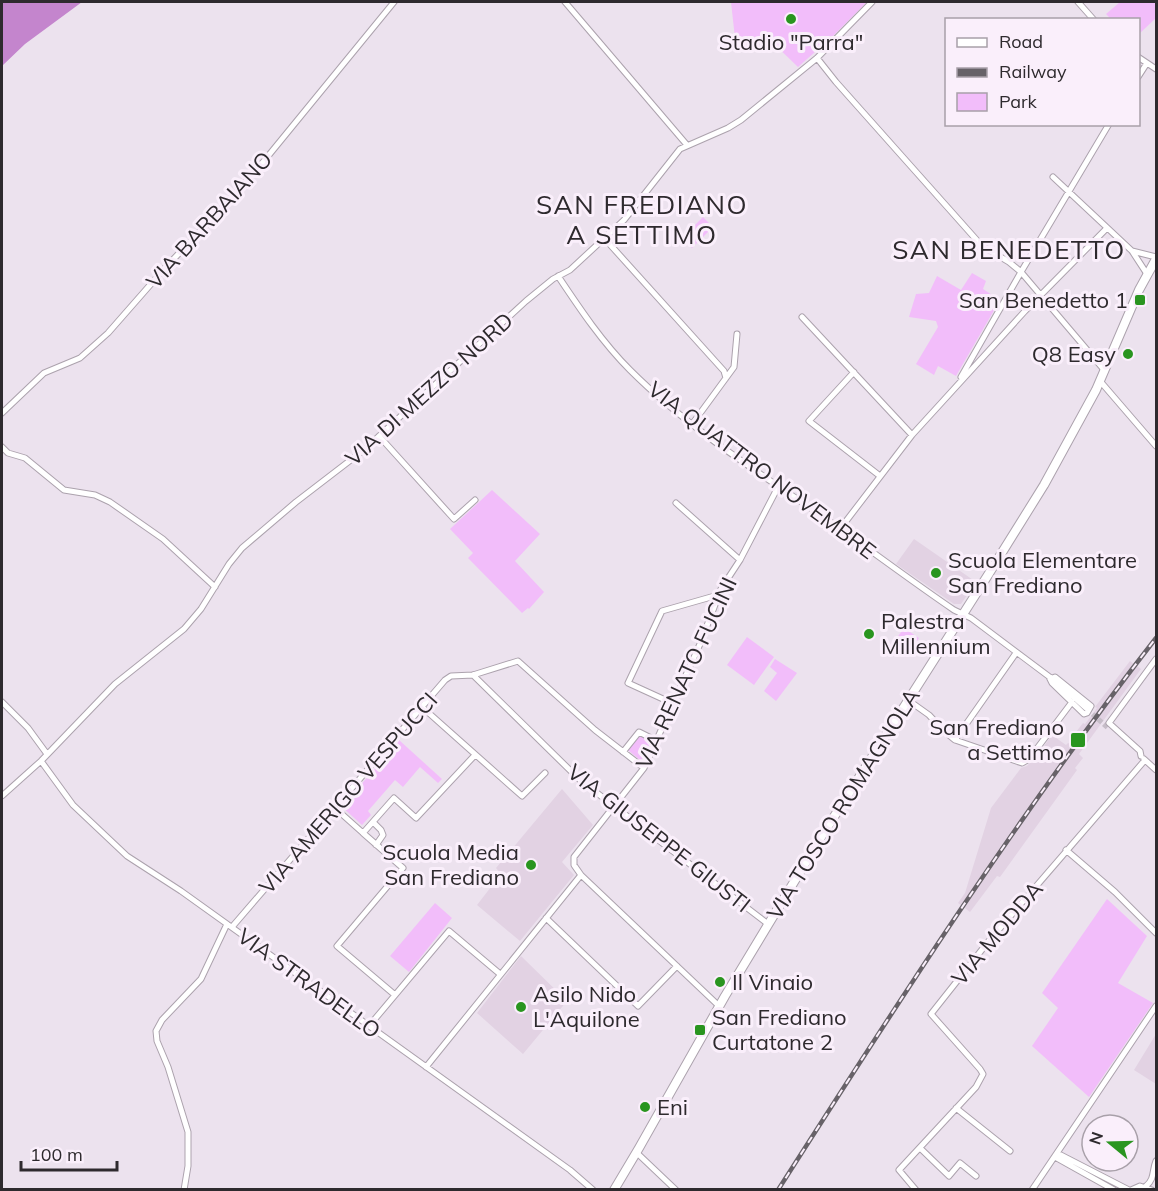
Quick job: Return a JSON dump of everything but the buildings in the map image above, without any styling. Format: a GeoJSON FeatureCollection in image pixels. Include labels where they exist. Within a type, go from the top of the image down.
{"type":"FeatureCollection","features":[{"type":"Feature","properties":{"kind":"main road","name":"VIA TOSCO ROMAGNOLA"},"geometry":{"type":"LineString","coordinates":[[614,1190],[768,924],[1044,485],[1100,381],[1156,258]]}},
{"type":"Feature","properties":{"kind":"street","name":"VIA BARBAIANO"},"geometry":{"type":"LineString","coordinates":[[2,412],[44,374],[84,356],[108,333],[264,160],[394,2]]}},
{"type":"Feature","properties":{"kind":"street"},"geometry":{"type":"LineString","coordinates":[[565,2],[687,145]]}},
{"type":"Feature","properties":{"kind":"street","name":"VIA DI MEZZO NORD"},"geometry":{"type":"LineString","coordinates":[[2,796],[41,761],[115,684],[184,629],[201,609],[229,564],[242,548],[379,436],[505,320],[558,276],[570,270],[605,239],[639,203],[676,153],[687,145],[735,124],[817,58],[872,2]]}},
{"type":"Feature","properties":{"kind":"street"},"geometry":{"type":"LineString","coordinates":[[1078,2],[1092,18]]}},
{"type":"Feature","properties":{"kind":"street"},"geometry":{"type":"LineString","coordinates":[[817,58],[975,240],[1021,272],[1104,371]]}},
{"type":"Feature","properties":{"kind":"street"},"geometry":{"type":"LineString","coordinates":[[1140,58],[1156,69]]}},
{"type":"Feature","properties":{"kind":"street"},"geometry":{"type":"LineString","coordinates":[[1140,74],[1147,63]]}},
{"type":"Feature","properties":{"kind":"street"},"geometry":{"type":"LineString","coordinates":[[960,381],[1021,272],[1108,126]]}},
{"type":"Feature","properties":{"kind":"street"},"geometry":{"type":"LineString","coordinates":[[1053,177],[1132,251],[1147,274]]}},
{"type":"Feature","properties":{"kind":"street"},"geometry":{"type":"LineString","coordinates":[[840,529],[912,435],[1040,296],[1107,228]]}},
{"type":"Feature","properties":{"kind":"street"},"geometry":{"type":"LineString","coordinates":[[605,239],[724,371],[726,378]]}},
{"type":"Feature","properties":{"kind":"street"},"geometry":{"type":"LineString","coordinates":[[1132,251],[1156,258]]}},
{"type":"Feature","properties":{"kind":"street","name":"VIA QUATTRO NOVEMBRE"},"geometry":{"type":"LineString","coordinates":[[558,276],[581,311],[617,356],[647,386],[778,487],[954,610],[963,613],[1050,679]]}},
{"type":"Feature","properties":{"kind":"street"},"geometry":{"type":"LineString","coordinates":[[802,317],[912,435]]}},
{"type":"Feature","properties":{"kind":"street"},"geometry":{"type":"LineString","coordinates":[[693,423],[735,364],[737,334]]}},
{"type":"Feature","properties":{"kind":"street"},"geometry":{"type":"LineString","coordinates":[[854,372],[808,421],[880,476]]}},
{"type":"Feature","properties":{"kind":"street"},"geometry":{"type":"LineString","coordinates":[[1100,381],[1156,446]]}},
{"type":"Feature","properties":{"kind":"street"},"geometry":{"type":"LineString","coordinates":[[379,436],[454,519],[475,500]]}},
{"type":"Feature","properties":{"kind":"street"},"geometry":{"type":"LineString","coordinates":[[2,447],[11,454],[21,456],[64,490],[95,495],[110,502],[163,539],[215,587]]}},
{"type":"Feature","properties":{"kind":"street","name":"VIA RENATO FUCINI"},"geometry":{"type":"LineString","coordinates":[[581,875],[574,865],[573,858],[644,768],[712,617],[718,595],[740,560],[778,487]]}},
{"type":"Feature","properties":{"kind":"street","name":"VIA RENATO FUCINI"},"geometry":{"type":"LineString","coordinates":[[676,503],[740,560]]}},
{"type":"Feature","properties":{"kind":"street"},"geometry":{"type":"LineString","coordinates":[[674,704],[628,683],[662,611],[718,595]]}},
{"type":"Feature","properties":{"kind":"street"},"geometry":{"type":"LineString","coordinates":[[955,740],[1016,653]]}},
{"type":"Feature","properties":{"kind":"street"},"geometry":{"type":"LineString","coordinates":[[1156,659],[1108,725],[1156,770]]}},
{"type":"Feature","properties":{"kind":"street","name":"VIA AMERIGO VESPUCCI"},"geometry":{"type":"LineString","coordinates":[[184,1190],[188,1166],[188,1132],[156,1031],[162,1020],[201,979],[230,926],[447,678],[473,675],[518,662],[623,752]]}},
{"type":"Feature","properties":{"kind":"street","name":"VIA GIUSEPPE GIUSTI"},"geometry":{"type":"LineString","coordinates":[[473,675],[580,780],[768,924]]}},
{"type":"Feature","properties":{"kind":"street"},"geometry":{"type":"LineString","coordinates":[[1059,678],[1091,706],[1091,709],[1084,714],[1050,679],[1059,678]]}},
{"type":"Feature","properties":{"kind":"street"},"geometry":{"type":"LineString","coordinates":[[1050,679],[1087,709]]}},
{"type":"Feature","properties":{"kind":"street"},"geometry":{"type":"LineString","coordinates":[[908,700],[930,715],[955,740],[1022,763],[1029,759],[1072,702]]}},
{"type":"Feature","properties":{"kind":"street"},"geometry":{"type":"LineString","coordinates":[[2,702],[27,728],[47,754]]}},
{"type":"Feature","properties":{"kind":"street"},"geometry":{"type":"LineString","coordinates":[[422,707],[522,796],[545,772]]}},
{"type":"Feature","properties":{"kind":"street"},"geometry":{"type":"LineString","coordinates":[[644,768],[623,752],[639,732],[657,741]]}},
{"type":"Feature","properties":{"kind":"street"},"geometry":{"type":"LineString","coordinates":[[363,833],[394,798],[416,818],[475,755]]}},
{"type":"Feature","properties":{"kind":"street","name":"VIA MODDA"},"geometry":{"type":"LineString","coordinates":[[916,1190],[899,1170],[982,1078],[982,1073],[931,1014],[988,942],[1143,758]]}},
{"type":"Feature","properties":{"kind":"street"},"geometry":{"type":"LineString","coordinates":[[1151,765],[1156,760]]}},
{"type":"Feature","properties":{"kind":"street","name":"VIA STRADELLO"},"geometry":{"type":"LineString","coordinates":[[41,761],[70,802],[121,851],[230,926],[570,1170],[592,1190]]}},
{"type":"Feature","properties":{"kind":"street"},"geometry":{"type":"LineString","coordinates":[[335,808],[403,868],[337,946],[395,995]]}},
{"type":"Feature","properties":{"kind":"street"},"geometry":{"type":"LineString","coordinates":[[373,822],[381,830],[382,835],[376,844]]}},
{"type":"Feature","properties":{"kind":"street"},"geometry":{"type":"LineString","coordinates":[[1066,850],[1115,892],[1156,933]]}},
{"type":"Feature","properties":{"kind":"street"},"geometry":{"type":"LineString","coordinates":[[426,1067],[581,875],[719,1006]]}},
{"type":"Feature","properties":{"kind":"street"},"geometry":{"type":"LineString","coordinates":[[546,918],[638,1006],[677,966]]}},
{"type":"Feature","properties":{"kind":"street"},"geometry":{"type":"LineString","coordinates":[[369,1026],[449,931],[500,974]]}},
{"type":"Feature","properties":{"kind":"street"},"geometry":{"type":"LineString","coordinates":[[1032,1190],[1156,1005]]}},
{"type":"Feature","properties":{"kind":"street"},"geometry":{"type":"LineString","coordinates":[[956,1108],[1010,1151]]}},
{"type":"Feature","properties":{"kind":"street"},"geometry":{"type":"LineString","coordinates":[[920,1148],[949,1176],[960,1163],[976,1176]]}},
{"type":"Feature","properties":{"kind":"street"},"geometry":{"type":"LineString","coordinates":[[637,1153],[676,1190]]}},
{"type":"Feature","properties":{"kind":"street"},"geometry":{"type":"LineString","coordinates":[[1056,1155],[1114,1190]]}},
{"type":"Feature","properties":{"kind":"street"},"geometry":{"type":"LineString","coordinates":[[1056,1155],[1130,1190],[1138,1186],[1149,1188],[1156,1161]]}},
{"type":"Feature","properties":{"kind":"shaded area"},"geometry":{"type":"Polygon","coordinates":[[[2,2],[82,2],[25,44],[2,66],[2,2]]]}},
{"type":"Feature","properties":{"kind":"shaded area","name":"Scuola Elementare San Frediano"},"geometry":{"type":"Polygon","coordinates":[[[914,539],[976,582],[961,604],[954,604],[896,564],[914,539]]]}},
{"type":"Feature","properties":{"kind":"shaded area"},"geometry":{"type":"Polygon","coordinates":[[[1130,661],[1141,669],[1079,754],[1083,758],[1075,768],[1077,770],[1000,877],[997,876],[970,912],[958,903],[965,893],[991,808],[1021,768],[1027,766],[1052,735],[1066,745],[1068,743],[1072,745],[1079,735],[1076,732],[1083,723],[1085,724],[1130,661]]]}},
{"type":"Feature","properties":{"kind":"shaded area","name":"Scuola Media San Frediano"},"geometry":{"type":"Polygon","coordinates":[[[562,789],[593,825],[562,862],[574,875],[520,941],[477,905],[501,874],[496,868],[562,789]]]}},
{"type":"Feature","properties":{"kind":"shaded area","name":"Asilo Nido L'Aquilone"},"geometry":{"type":"Polygon","coordinates":[[[521,956],[567,1001],[523,1054],[477,1013],[521,956]]]}},
{"type":"Feature","properties":{"kind":"shaded area"},"geometry":{"type":"Polygon","coordinates":[[[1156,1034],[1156,1084],[1134,1070],[1156,1034]]]}},
{"type":"Feature","properties":{"kind":"green space","name":"Stadio \"Parra\""},"geometry":{"type":"Polygon","coordinates":[[[731,2],[867,2],[798,67],[768,38],[735,38],[731,2]]]}},
{"type":"Feature","properties":{"kind":"green space"},"geometry":{"type":"Polygon","coordinates":[[[1120,2],[1156,2],[1156,18],[1140,33],[1140,18],[1110,18],[1106,14],[1120,2]]]}},
{"type":"Feature","properties":{"kind":"green space"},"geometry":{"type":"Polygon","coordinates":[[[703,217],[713,227],[692,248],[682,238],[703,217]]]}},
{"type":"Feature","properties":{"kind":"green space"},"geometry":{"type":"Polygon","coordinates":[[[972,273],[986,281],[983,289],[1000,300],[956,376],[938,366],[934,375],[916,364],[938,327],[936,321],[909,317],[916,294],[929,293],[937,276],[961,290],[972,273]]]}},
{"type":"Feature","properties":{"kind":"green space"},"geometry":{"type":"Polygon","coordinates":[[[492,490],[540,534],[515,561],[544,592],[529,609],[522,613],[468,558],[473,553],[450,529],[492,490]]]}},
{"type":"Feature","properties":{"kind":"green space"},"geometry":{"type":"Polygon","coordinates":[[[904,628],[919,638],[906,657],[891,646],[904,628]]]}},
{"type":"Feature","properties":{"kind":"green space"},"geometry":{"type":"Polygon","coordinates":[[[747,637],[774,657],[754,685],[727,665],[747,637]]]}},
{"type":"Feature","properties":{"kind":"green space"},"geometry":{"type":"Polygon","coordinates":[[[775,659],[797,673],[776,701],[764,691],[777,673],[770,667],[775,659]]]}},
{"type":"Feature","properties":{"kind":"green space"},"geometry":{"type":"Polygon","coordinates":[[[640,735],[652,741],[641,761],[628,750],[640,735]]]}},
{"type":"Feature","properties":{"kind":"green space"},"geometry":{"type":"Polygon","coordinates":[[[399,740],[442,779],[438,783],[420,767],[403,787],[395,780],[368,811],[371,815],[362,825],[342,807],[399,740]]]}},
{"type":"Feature","properties":{"kind":"green space"},"geometry":{"type":"Polygon","coordinates":[[[1107,899],[1147,936],[1118,983],[1153,1003],[1089,1097],[1032,1046],[1058,1008],[1042,993],[1107,899]]]}},
{"type":"Feature","properties":{"kind":"green space"},"geometry":{"type":"Polygon","coordinates":[[[435,903],[452,918],[409,972],[390,956],[435,903]]]}},
{"type":"Feature","properties":{"kind":"tunnel"},"geometry":{"type":"LineString","coordinates":[[1087,709],[1108,728]]}},
{"type":"Feature","properties":{"kind":"railway"},"geometry":{"type":"LineString","coordinates":[[778,1190],[868,1049],[1008,840],[1156,638]]}},
{"type":"Feature","properties":{"kind":"place","name":"Stadio \"Parra\""},"geometry":{"type":"Point","coordinates":[791,19]}},
{"type":"Feature","properties":{"kind":"place","name":"San Benedetto 1"},"geometry":{"type":"Point","coordinates":[1140,300]}},
{"type":"Feature","properties":{"kind":"place","name":"Q8 Easy"},"geometry":{"type":"Point","coordinates":[1128,354]}},
{"type":"Feature","properties":{"kind":"place","name":"Scuola Elementare San Frediano"},"geometry":{"type":"Point","coordinates":[936,573]}},
{"type":"Feature","properties":{"kind":"place","name":"Palestra Millennium"},"geometry":{"type":"Point","coordinates":[869,634]}},
{"type":"Feature","properties":{"kind":"place","name":"San Frediano a Settimo"},"geometry":{"type":"Point","coordinates":[1078,740]}},
{"type":"Feature","properties":{"kind":"place","name":"Scuola Media San Frediano"},"geometry":{"type":"Point","coordinates":[531,865]}},
{"type":"Feature","properties":{"kind":"place","name":"Il Vinaio"},"geometry":{"type":"Point","coordinates":[720,982]}},
{"type":"Feature","properties":{"kind":"place","name":"Asilo Nido L'Aquilone"},"geometry":{"type":"Point","coordinates":[521,1007]}},
{"type":"Feature","properties":{"kind":"place","name":"San Frediano Curtatone 2"},"geometry":{"type":"Point","coordinates":[700,1030]}},
{"type":"Feature","properties":{"kind":"place","name":"Eni"},"geometry":{"type":"Point","coordinates":[645,1107]}},
{"type":"Feature","properties":{"kind":"district","name":"SAN FREDIANO A SETTIMO"},"geometry":{"type":"Point","coordinates":[642,218]}},
{"type":"Feature","properties":{"kind":"district","name":"SAN BENEDETTO"},"geometry":{"type":"Point","coordinates":[1009,249]}}]}
